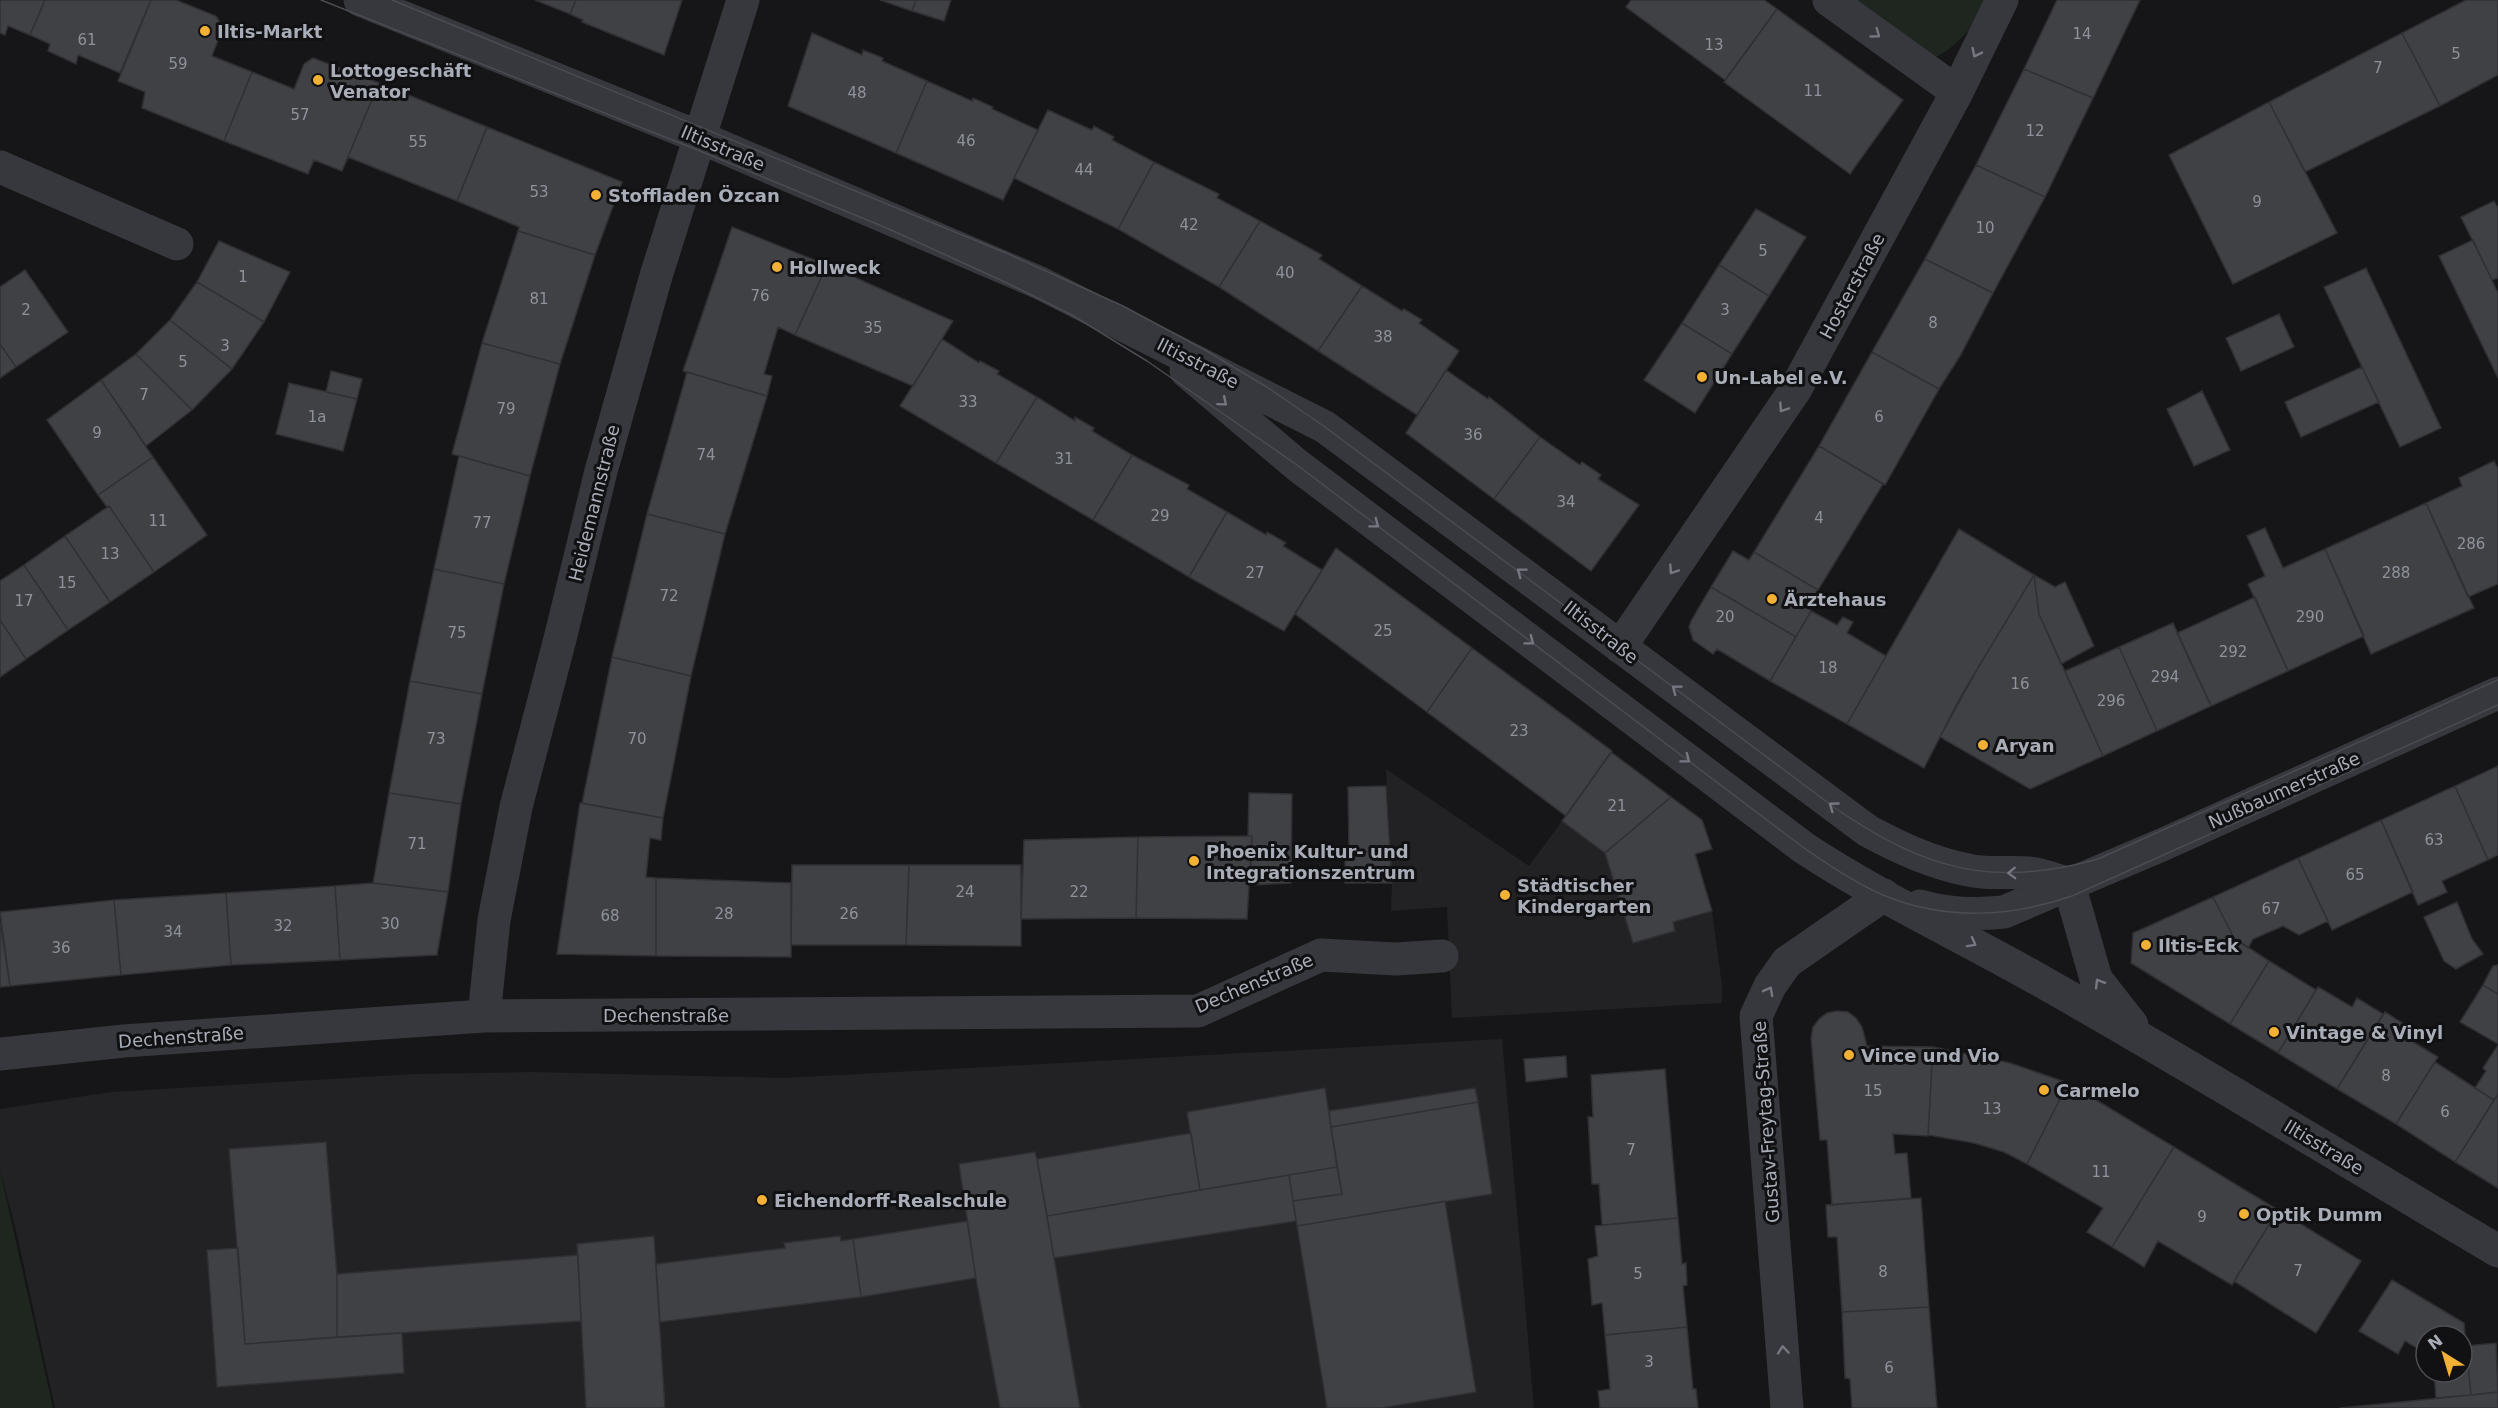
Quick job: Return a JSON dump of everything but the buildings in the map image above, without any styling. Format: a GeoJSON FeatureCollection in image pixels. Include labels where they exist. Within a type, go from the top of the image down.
{"type":"FeatureCollection","features":[{"type":"Feature","properties":{"kind":"street","name":"Iltisstraße"},"geometry":{"type":"LineString","coordinates":[[360,0],[699,137],[1040,283],[1325,427],[1868,831],[1931,860],[1969,870],[2000,874],[2029,873],[2069,884]]}},
{"type":"Feature","properties":{"kind":"street","name":"Heidemannstraße"},"geometry":{"type":"LineString","coordinates":[[484,1016],[494,920],[516,807],[604,460],[656,276],[743,0]]}},
{"type":"Feature","properties":{"kind":"street"},"geometry":{"type":"LineString","coordinates":[[1829,0],[1957,92]]}},
{"type":"Feature","properties":{"kind":"street","name":"Hosterstraße"},"geometry":{"type":"LineString","coordinates":[[1620,647],[1795,390],[1957,92],[2001,0]]}},
{"type":"Feature","properties":{"kind":"street"},"geometry":{"type":"LineString","coordinates":[[0,167],[177,244]]}},
{"type":"Feature","properties":{"kind":"street","name":"Iltisstraße"},"geometry":{"type":"LineString","coordinates":[[1146,337],[1297,465],[1804,848],[1847,876],[2041,981],[2150,1044],[2498,1251]]}},
{"type":"Feature","properties":{"kind":"street","name":"Nußbaumerstraße"},"geometry":{"type":"LineString","coordinates":[[2069,884],[2498,693]]}},
{"type":"Feature","properties":{"kind":"street","name":"Iltisstraße"},"geometry":{"type":"LineString","coordinates":[[1884,895],[1931,909],[1982,914],[2004,912],[2069,884]]}},
{"type":"Feature","properties":{"kind":"street","name":"Iltisstraße"},"geometry":{"type":"LineString","coordinates":[[2069,884],[2096,979],[2116,1007],[2150,1044]]}},
{"type":"Feature","properties":{"kind":"street","name":"Gustav-Freytag-Straße"},"geometry":{"type":"LineString","coordinates":[[1787,1408],[1756,1016],[1770,986],[1787,962],[1884,895]]}},
{"type":"Feature","properties":{"kind":"street","name":"Dechenstraße"},"geometry":{"type":"LineString","coordinates":[[0,1054],[124,1041],[484,1016],[1198,1011],[1321,955],[1396,959],[1442,956]]}},
{"type":"Feature","properties":{"kind":"shaded area"},"geometry":{"type":"Polygon","coordinates":[[[1850,0],[1986,0],[1978,17],[1965,34],[1950,48],[1934,58],[1850,0]]]}},
{"type":"Feature","properties":{"kind":"shaded area","name":"Städtischer Kindergarten"},"geometry":{"type":"Polygon","coordinates":[[[1386,769],[1529,866],[1562,821],[1605,853],[1633,943],[1674,931],[1673,922],[1712,911],[1722,986],[1722,1003],[1452,1018],[1447,907],[1391,911],[1392,883],[1386,769]]]}},
{"type":"Feature","properties":{"kind":"shaded area","name":"Eichendorff-Realschule"},"geometry":{"type":"Polygon","coordinates":[[[1502,1039],[1534,1408],[55,1408],[16,1230],[0,1170],[0,1109],[111,1092],[416,1074],[532,1072],[786,1078],[1502,1039]]]}},
{"type":"Feature","properties":{"kind":"shaded area"},"geometry":{"type":"Polygon","coordinates":[[[0,1170],[53,1408],[0,1408],[0,1170]]]}},
{"type":"Feature","properties":{"kind":"tram line"},"geometry":{"type":"LineString","coordinates":[[321,0],[889,229],[1072,315],[1147,361],[1297,465],[1804,848],[1862,885],[1906,903],[1954,912],[2002,912],[2072,896],[2498,705]]}},
{"type":"Feature","properties":{"kind":"tram line"},"geometry":{"type":"LineString","coordinates":[[392,0],[1006,253],[1123,306],[1205,350],[1270,389],[1325,427],[1835,808],[1899,846],[1929,859],[1960,868],[1992,872],[2025,872],[2060,868],[2098,859],[2498,680]]}},
{"type":"Feature","properties":{"kind":"place","name":"Iltis-Markt"},"geometry":{"type":"Point","coordinates":[205,31]}},
{"type":"Feature","properties":{"kind":"place","name":"Lottogeschäft Venator"},"geometry":{"type":"Point","coordinates":[318,80]}},
{"type":"Feature","properties":{"kind":"place","name":"Stoffladen Özcan"},"geometry":{"type":"Point","coordinates":[596,195]}},
{"type":"Feature","properties":{"kind":"place","name":"Hollweck"},"geometry":{"type":"Point","coordinates":[777,267]}},
{"type":"Feature","properties":{"kind":"place","name":"Un-Label e.V."},"geometry":{"type":"Point","coordinates":[1702,377]}},
{"type":"Feature","properties":{"kind":"place","name":"Ärztehaus"},"geometry":{"type":"Point","coordinates":[1772,599]}},
{"type":"Feature","properties":{"kind":"place","name":"Aryan"},"geometry":{"type":"Point","coordinates":[1983,745]}},
{"type":"Feature","properties":{"kind":"place","name":"Phoenix Kultur- und Integrationszentrum"},"geometry":{"type":"Point","coordinates":[1194,861]}},
{"type":"Feature","properties":{"kind":"place","name":"Städtischer Kindergarten"},"geometry":{"type":"Point","coordinates":[1505,895]}},
{"type":"Feature","properties":{"kind":"place","name":"Iltis-Eck"},"geometry":{"type":"Point","coordinates":[2146,945]}},
{"type":"Feature","properties":{"kind":"place","name":"Vintage & Vinyl"},"geometry":{"type":"Point","coordinates":[2274,1032]}},
{"type":"Feature","properties":{"kind":"place","name":"Vince und Vio"},"geometry":{"type":"Point","coordinates":[1849,1055]}},
{"type":"Feature","properties":{"kind":"place","name":"Carmelo"},"geometry":{"type":"Point","coordinates":[2044,1090]}},
{"type":"Feature","properties":{"kind":"place","name":"Eichendorff-Realschule"},"geometry":{"type":"Point","coordinates":[762,1200]}},
{"type":"Feature","properties":{"kind":"place","name":"Optik Dumm"},"geometry":{"type":"Point","coordinates":[2244,1214]}}]}
